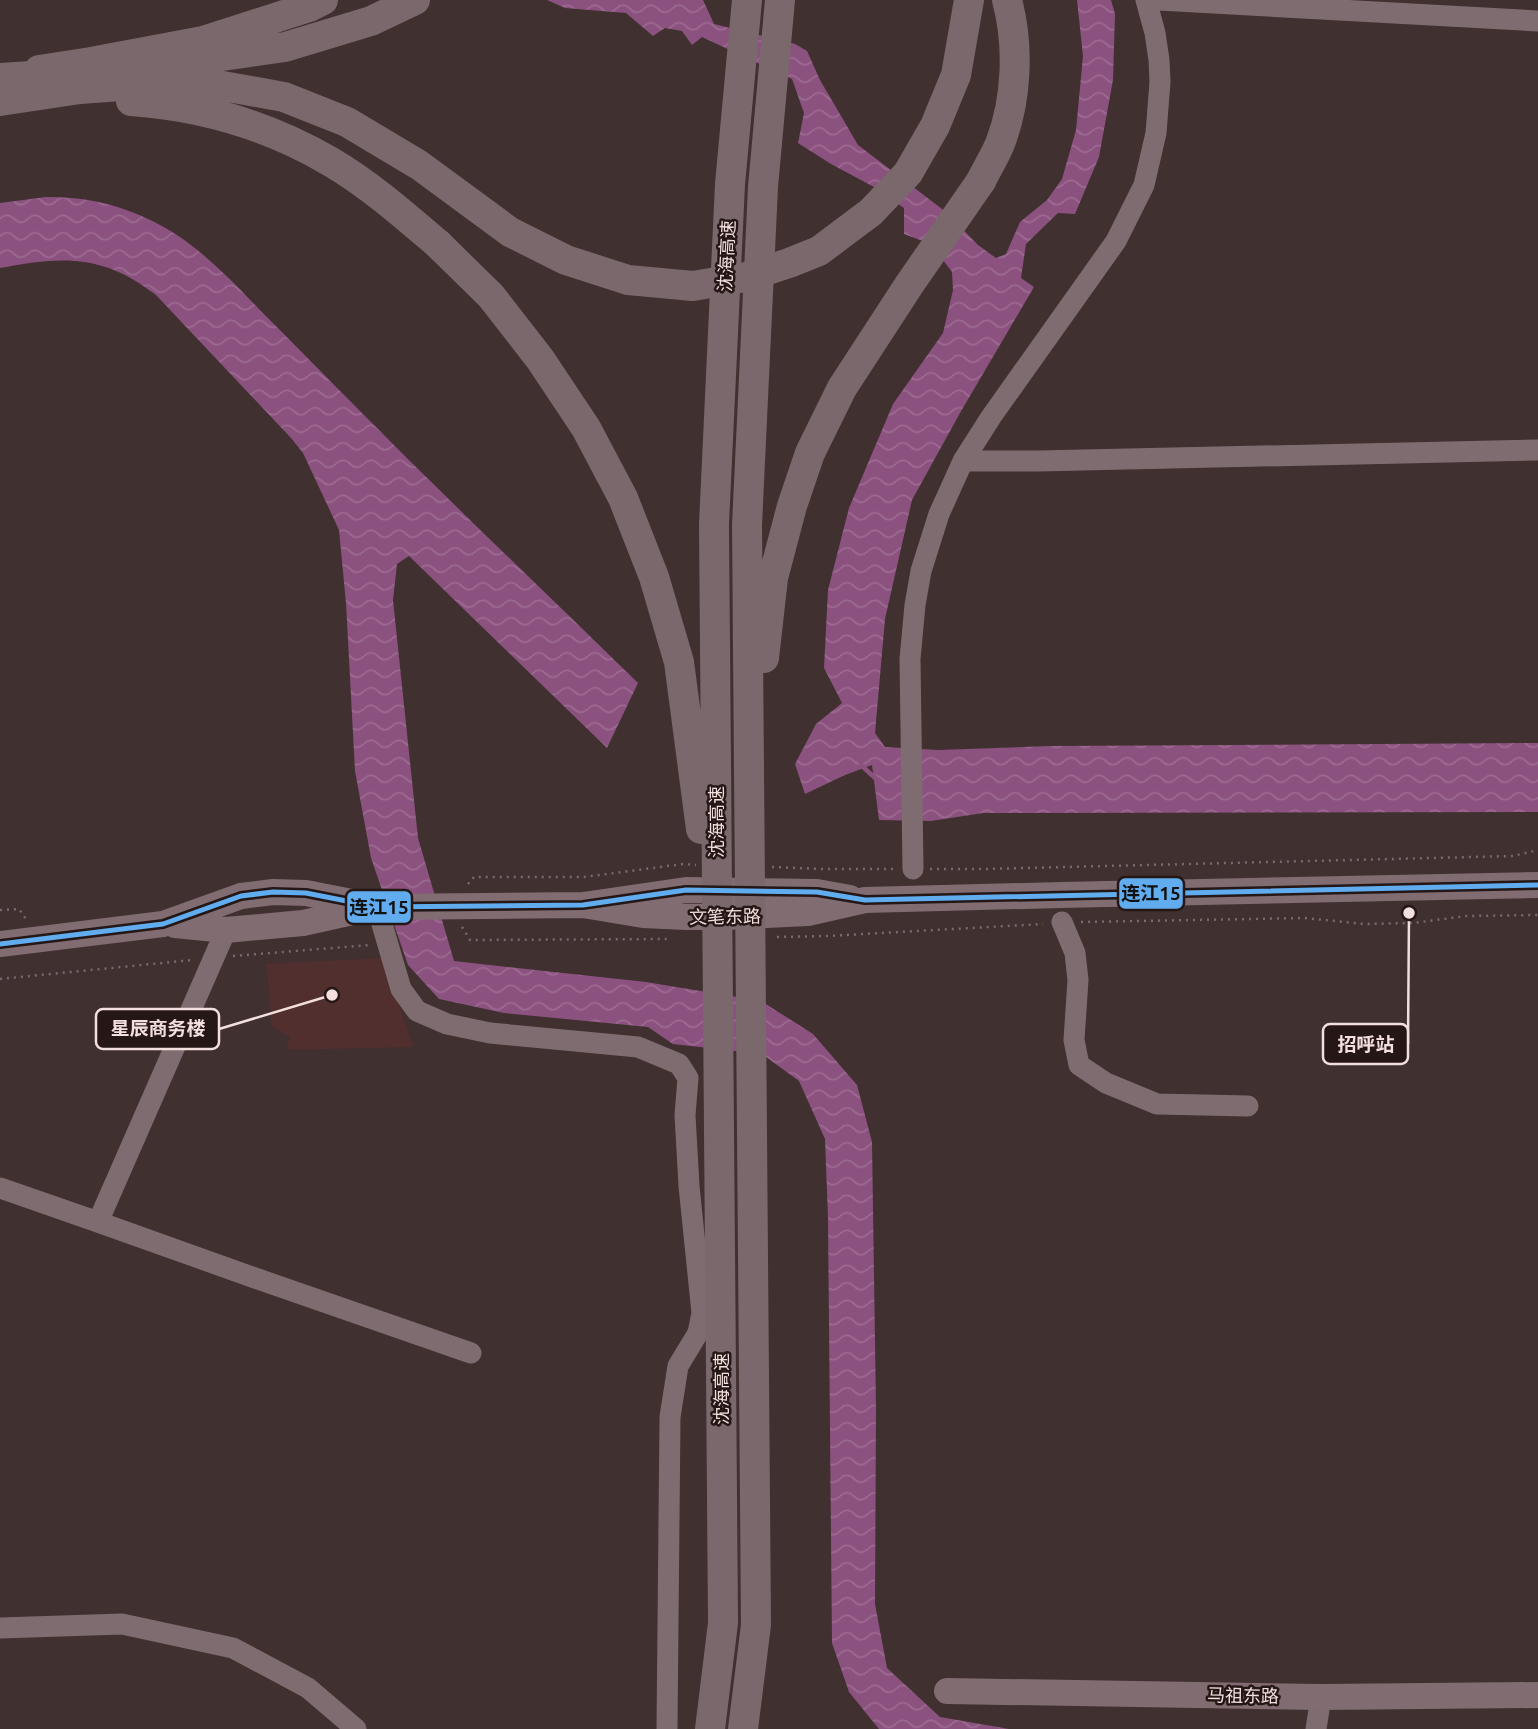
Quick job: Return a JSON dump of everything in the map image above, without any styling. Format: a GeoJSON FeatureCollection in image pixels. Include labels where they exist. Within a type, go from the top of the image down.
{"type":"FeatureCollection","features":[{"type":"Feature","properties":{"kind":"highway"},"geometry":{"type":"LineString","coordinates":[[2,94],[91,62],[203,41],[323,0]]}},
{"type":"Feature","properties":{"kind":"highway"},"geometry":{"type":"LineString","coordinates":[[2,94],[137,69],[285,47],[372,21],[415,0]]}},
{"type":"Feature","properties":{"kind":"highway","name":"沈海高速"},"geometry":{"type":"LineString","coordinates":[[710,1729],[723,1623],[714,524],[730,184],[747,0]]}},
{"type":"Feature","properties":{"kind":"highway","name":"沈海高速"},"geometry":{"type":"LineString","coordinates":[[743,1729],[756,1625],[754,1377],[761,938],[747,525],[763,187],[780,0]]}},
{"type":"Feature","properties":{"kind":"highway"},"geometry":{"type":"LineString","coordinates":[[2,94],[148,84],[223,86],[284,97],[347,122],[419,165],[510,232],[566,260],[628,280],[693,286],[746,277],[819,251],[871,212],[908,173],[935,126],[956,75],[969,0]]}},
{"type":"Feature","properties":{"kind":"highway"},"geometry":{"type":"LineString","coordinates":[[761,938],[758,711],[773,578],[792,506],[810,453],[842,388],[981,181],[1000,142],[1012,100],[1015,54],[1007,0]]}},
{"type":"Feature","properties":{"kind":"highway"},"geometry":{"type":"LineString","coordinates":[[2,94],[152,102],[214,113],[278,135],[331,162],[390,203],[438,244],[491,296],[540,359],[586,428],[627,509],[654,577],[679,662],[718,958]]}},
{"type":"Feature","properties":{"kind":"main road","name":"文笔东路"},"geometry":{"type":"LineString","coordinates":[[163,924],[241,896],[272,892],[306,893],[377,906],[583,905],[643,915],[725,917],[808,913],[865,900],[1538,885]]}},
{"type":"Feature","properties":{"kind":"main road","name":"文笔东路"},"geometry":{"type":"LineString","coordinates":[[0,944],[163,924],[226,930],[303,923],[377,906]]}},
{"type":"Feature","properties":{"kind":"main road","name":"马祖东路"},"geometry":{"type":"LineString","coordinates":[[947,1691],[1321,1697],[1538,1695]]}},
{"type":"Feature","properties":{"kind":"street"},"geometry":{"type":"LineString","coordinates":[[913,869],[910,711],[912,623],[927,552],[939,514],[963,461],[1003,399],[1116,240],[1144,185],[1156,133],[1160,82],[1155,33],[1146,0]]}},
{"type":"Feature","properties":{"kind":"street"},"geometry":{"type":"LineString","coordinates":[[1159,0],[1538,21]]}},
{"type":"Feature","properties":{"kind":"street"},"geometry":{"type":"LineString","coordinates":[[963,461],[1538,450]]}},
{"type":"Feature","properties":{"kind":"street"},"geometry":{"type":"LineString","coordinates":[[377,906],[401,989],[417,1011],[447,1024],[490,1033],[638,1046],[679,1063],[688,1078],[685,1115],[689,1186],[702,1313],[698,1333],[678,1366],[670,1417],[667,1729]]}},
{"type":"Feature","properties":{"kind":"street"},"geometry":{"type":"LineString","coordinates":[[1062,922],[1075,953],[1078,980],[1074,1040],[1079,1065],[1106,1083],[1157,1104],[1248,1106]]}},
{"type":"Feature","properties":{"kind":"street"},"geometry":{"type":"LineString","coordinates":[[99,1222],[226,930]]}},
{"type":"Feature","properties":{"kind":"street"},"geometry":{"type":"LineString","coordinates":[[0,1188],[471,1353]]}},
{"type":"Feature","properties":{"kind":"street"},"geometry":{"type":"LineString","coordinates":[[0,1628],[122,1624],[233,1648],[308,1688],[356,1729]]}},
{"type":"Feature","properties":{"kind":"street"},"geometry":{"type":"LineString","coordinates":[[1316,1729],[1321,1697]]}},
{"type":"Feature","properties":{"kind":"path"},"geometry":{"type":"LineString","coordinates":[[772,867],[984,869],[1513,856],[1538,850]]}},
{"type":"Feature","properties":{"kind":"path"},"geometry":{"type":"LineString","coordinates":[[673,939],[470,940],[447,905],[474,877],[584,877],[683,864],[696,865]]}},
{"type":"Feature","properties":{"kind":"path"},"geometry":{"type":"LineString","coordinates":[[761,938],[1062,922],[1305,918],[1364,924],[1413,923],[1467,916],[1538,915]]}},
{"type":"Feature","properties":{"kind":"shaded area"},"geometry":{"type":"Polygon","coordinates":[[[383,958],[413,1047],[286,1050],[290,1037],[272,1027],[266,964],[383,958]]]}},
{"type":"Feature","properties":{"kind":"water"},"geometry":{"type":"Polygon","coordinates":[[[547,0],[703,0],[714,24],[795,44],[807,51],[820,80],[858,145],[946,212],[978,245],[996,258],[1006,254],[1020,222],[1047,200],[1062,179],[1076,130],[1083,56],[1077,0],[1111,0],[1115,14],[1113,80],[1099,157],[1075,214],[1058,213],[1026,244],[1021,278],[1034,287],[912,500],[885,619],[875,733],[885,747],[938,750],[1050,746],[1538,743],[1538,812],[983,813],[931,821],[879,820],[872,765],[805,794],[795,764],[816,724],[842,703],[824,668],[828,590],[849,508],[893,404],[943,333],[953,290],[952,272],[931,244],[904,234],[904,208],[874,187],[798,143],[804,113],[792,79],[702,37],[692,45],[682,31],[665,28],[653,36],[626,13],[565,8],[547,0]]]}},
{"type":"Feature","properties":{"kind":"water"},"geometry":{"type":"Polygon","coordinates":[[[46,197],[82,199],[133,212],[165,227],[201,253],[638,683],[607,748],[409,556],[397,564],[393,600],[418,838],[454,961],[646,982],[761,1001],[813,1034],[857,1085],[872,1142],[876,1408],[875,1604],[887,1668],[940,1717],[1009,1729],[879,1729],[849,1692],[832,1643],[825,1139],[799,1081],[762,1054],[673,1044],[648,1027],[504,1013],[439,999],[408,965],[371,858],[355,771],[346,603],[339,530],[303,453],[156,295],[137,282],[100,265],[63,260],[0,268],[0,203],[46,197]]]}},
{"type":"Feature","properties":{"kind":"waterway"},"geometry":{"type":"LineString","coordinates":[[861,765],[875,778]]}},
{"type":"Feature","properties":{"kind":"transit line","name":"连江15"},"geometry":{"type":"LineString","coordinates":[[0,944],[163,924],[241,896],[273,892],[306,893],[377,907],[583,905],[686,890],[817,892],[865,900],[1538,885]]}},
{"type":"Feature","properties":{"kind":"place","name":"招呼站"},"geometry":{"type":"Point","coordinates":[1409,913]}},
{"type":"Feature","properties":{"kind":"place","name":"星辰商务楼"},"geometry":{"type":"Point","coordinates":[332,995]}}]}
